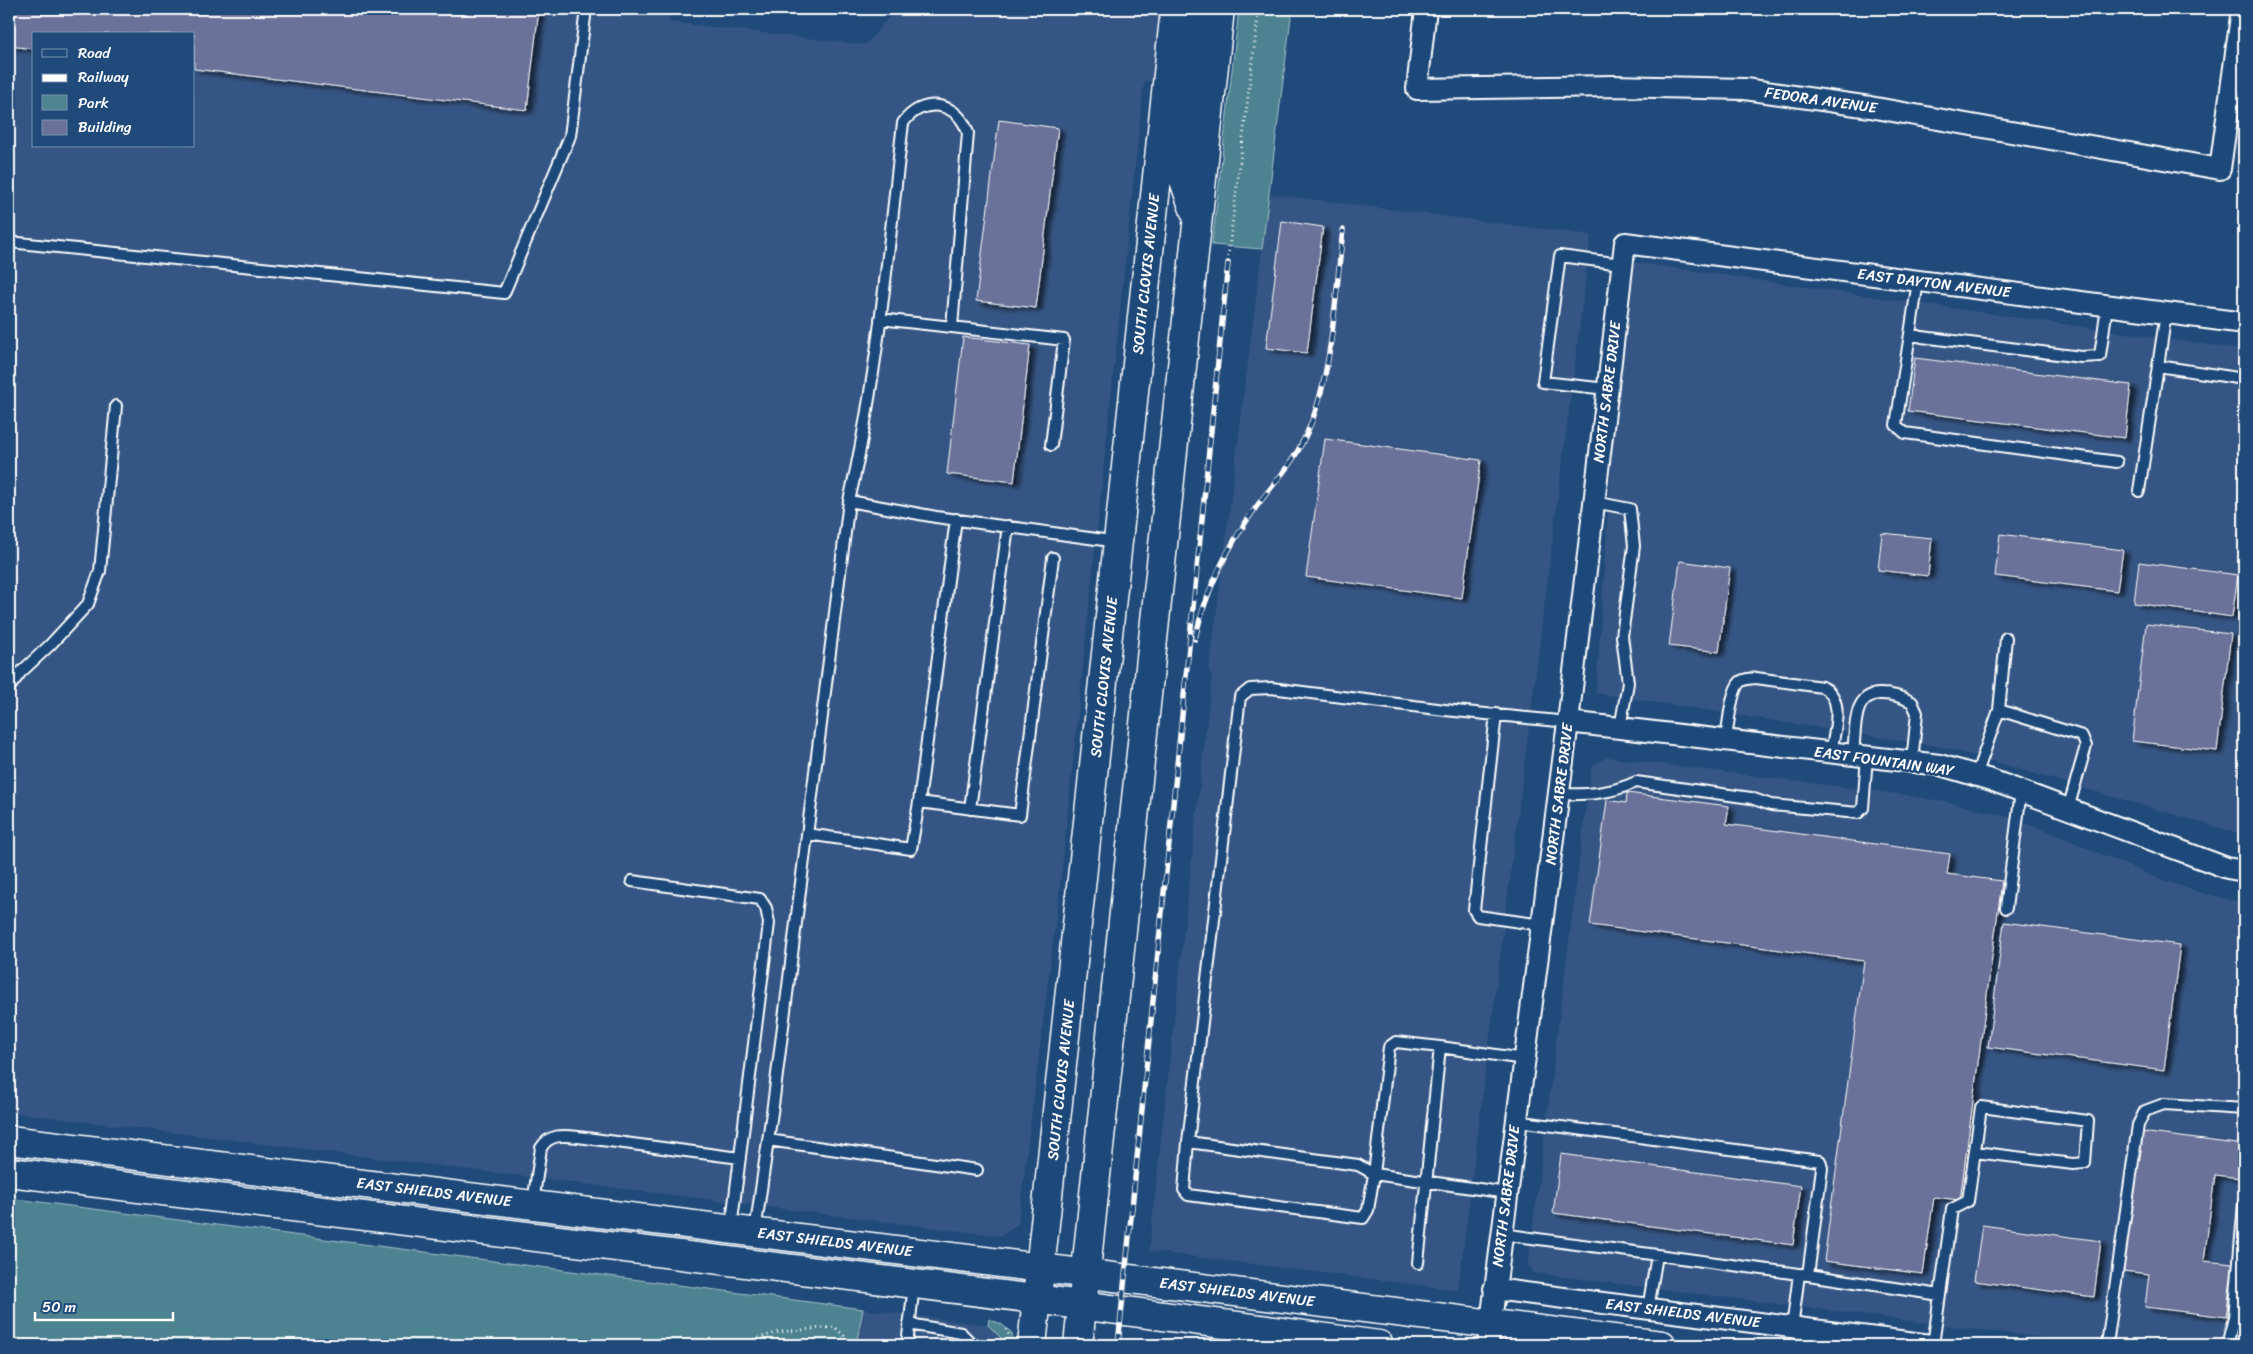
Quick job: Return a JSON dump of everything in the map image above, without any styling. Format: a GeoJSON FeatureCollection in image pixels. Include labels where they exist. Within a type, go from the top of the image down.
{"type":"FeatureCollection","features":[{"type":"Feature","properties":{"kind":"main road","name":"SOUTH CLOVIS AVENUE"},"geometry":{"type":"LineString","coordinates":[[1032,1345],[1175,9]]}},
{"type":"Feature","properties":{"kind":"main road"},"geometry":{"type":"LineString","coordinates":[[1196,9],[1182,136],[1181,172],[1198,221]]}},
{"type":"Feature","properties":{"kind":"main road"},"geometry":{"type":"LineString","coordinates":[[1078,1345],[1220,9]]}},
{"type":"Feature","properties":{"kind":"main road","name":"EAST SHIELDS AVENUE"},"geometry":{"type":"LineString","coordinates":[[9,1140],[1040,1266],[1489,1334],[1662,1345]]}},
{"type":"Feature","properties":{"kind":"main road"},"geometry":{"type":"LineString","coordinates":[[9,1172],[496,1234],[1036,1299],[1248,1332],[1379,1345]]}},
{"type":"Feature","properties":{"kind":"main road"},"geometry":{"type":"LineString","coordinates":[[496,1234],[577,1227],[702,1243],[720,1240],[743,1231]]}},
{"type":"Feature","properties":{"kind":"street","name":"FEDORA AVENUE"},"geometry":{"type":"LineString","coordinates":[[1426,9],[1417,89],[1613,86],[1745,89],[1870,107],[2220,169],[2242,9]]}},
{"type":"Feature","properties":{"kind":"street","name":"NORTH SABRE DRIVE"},"geometry":{"type":"LineString","coordinates":[[1489,1334],[1568,722],[1625,243]]}},
{"type":"Feature","properties":{"kind":"street","name":"EAST DAYTON AVENUE"},"geometry":{"type":"LineString","coordinates":[[1625,243],[2244,323]]}},
{"type":"Feature","properties":{"kind":"street","name":"EAST FOUNTAIN WAY"},"geometry":{"type":"LineString","coordinates":[[1568,722],[1940,765],[2021,791],[2227,868],[2244,871]]}},
{"type":"Feature","properties":{"kind":"street","name":"EAST SHIELDS AVENUE"},"geometry":{"type":"LineString","coordinates":[[1494,1289],[1932,1345]]}},
{"type":"Feature","properties":{"kind":"lane"},"geometry":{"type":"LineString","coordinates":[[9,242],[504,293],[570,136],[586,9]]}},
{"type":"Feature","properties":{"kind":"lane"},"geometry":{"type":"LineString","coordinates":[[743,1231],[768,1140],[849,501],[859,459],[880,319],[903,122],[910,113],[920,106],[930,105],[952,110],[965,122],[968,133],[952,327]]}},
{"type":"Feature","properties":{"kind":"lane"},"geometry":{"type":"LineString","coordinates":[[1607,389],[1543,382],[1560,256],[1622,264]]}},
{"type":"Feature","properties":{"kind":"lane"},"geometry":{"type":"LineString","coordinates":[[1918,281],[1896,425],[1905,433],[2117,462]]}},
{"type":"Feature","properties":{"kind":"lane"},"geometry":{"type":"LineString","coordinates":[[1910,334],[1922,338],[2071,356],[2100,356],[2107,306]]}},
{"type":"Feature","properties":{"kind":"lane"},"geometry":{"type":"LineString","coordinates":[[2139,491],[2166,313]]}},
{"type":"Feature","properties":{"kind":"lane"},"geometry":{"type":"LineString","coordinates":[[880,319],[1064,340],[1050,445]]}},
{"type":"Feature","properties":{"kind":"lane"},"geometry":{"type":"LineString","coordinates":[[2158,366],[2244,379]]}},
{"type":"Feature","properties":{"kind":"lane"},"geometry":{"type":"LineString","coordinates":[[9,688],[20,673],[50,645],[88,604],[100,571],[116,406]]}},
{"type":"Feature","properties":{"kind":"lane"},"geometry":{"type":"LineString","coordinates":[[849,501],[956,519],[1118,542]]}},
{"type":"Feature","properties":{"kind":"lane"},"geometry":{"type":"LineString","coordinates":[[1594,502],[1630,509],[1634,546],[1622,636],[1628,684],[1620,728]]}},
{"type":"Feature","properties":{"kind":"lane"},"geometry":{"type":"LineString","coordinates":[[807,834],[911,849],[919,802],[956,519]]}},
{"type":"Feature","properties":{"kind":"lane"},"geometry":{"type":"LineString","coordinates":[[970,809],[1008,526]]}},
{"type":"Feature","properties":{"kind":"lane"},"geometry":{"type":"LineString","coordinates":[[919,802],[1020,815],[1053,558]]}},
{"type":"Feature","properties":{"kind":"lane"},"geometry":{"type":"LineString","coordinates":[[1976,776],[1999,710],[2006,638]]}},
{"type":"Feature","properties":{"kind":"lane"},"geometry":{"type":"LineString","coordinates":[[1726,740],[1735,691],[1739,683],[1745,679],[1756,678],[1822,687],[1831,691],[1834,697],[1836,714],[1832,752]]}},
{"type":"Feature","properties":{"kind":"lane"},"geometry":{"type":"LineString","coordinates":[[1524,1059],[1396,1042],[1389,1047],[1374,1174],[1368,1210],[1363,1218],[1188,1195],[1184,1190],[1240,697],[1250,689],[1270,688],[1568,722]]}},
{"type":"Feature","properties":{"kind":"lane"},"geometry":{"type":"LineString","coordinates":[[1559,794],[1592,795],[1620,789],[1636,782],[1751,798],[1771,805],[1858,812],[1863,808],[1859,707],[1862,699],[1870,694],[1892,694],[1912,702],[1918,712],[1912,762]]}},
{"type":"Feature","properties":{"kind":"lane"},"geometry":{"type":"LineString","coordinates":[[1999,710],[2082,736],[2086,746],[2068,809]]}},
{"type":"Feature","properties":{"kind":"lane"},"geometry":{"type":"LineString","coordinates":[[1496,714],[1474,910],[1478,916],[1542,925]]}},
{"type":"Feature","properties":{"kind":"lane"},"geometry":{"type":"LineString","coordinates":[[2006,908],[2021,791]]}},
{"type":"Feature","properties":{"kind":"lane"},"geometry":{"type":"LineString","coordinates":[[632,881],[760,899],[766,908],[769,923],[740,1158],[743,1231]]}},
{"type":"Feature","properties":{"kind":"lane"},"geometry":{"type":"LineString","coordinates":[[1418,1262],[1428,1182],[1440,1047]]}},
{"type":"Feature","properties":{"kind":"lane"},"geometry":{"type":"LineString","coordinates":[[2108,1345],[2138,1125],[2145,1111],[2164,1104],[2244,1109]]}},
{"type":"Feature","properties":{"kind":"lane"},"geometry":{"type":"LineString","coordinates":[[1932,1345],[1952,1209],[1968,1201],[1981,1108],[2088,1121],[2084,1163],[2073,1164],[1975,1152]]}},
{"type":"Feature","properties":{"kind":"lane"},"geometry":{"type":"LineString","coordinates":[[1516,1121],[1820,1161],[1822,1168],[1792,1328]]}},
{"type":"Feature","properties":{"kind":"lane"},"geometry":{"type":"LineString","coordinates":[[533,1204],[541,1148],[545,1142],[554,1137],[578,1137],[740,1158]]}},
{"type":"Feature","properties":{"kind":"lane"},"geometry":{"type":"LineString","coordinates":[[768,1140],[977,1170]]}},
{"type":"Feature","properties":{"kind":"lane"},"geometry":{"type":"LineString","coordinates":[[1188,1142],[1358,1165],[1374,1174],[1507,1193]]}},
{"type":"Feature","properties":{"kind":"lane"},"geometry":{"type":"LineString","coordinates":[[2227,1345],[2234,1318],[2244,1203]]}},
{"type":"Feature","properties":{"kind":"lane"},"geometry":{"type":"LineString","coordinates":[[1501,1234],[1940,1295]]}},
{"type":"Feature","properties":{"kind":"lane"},"geometry":{"type":"LineString","coordinates":[[1648,1309],[1657,1255]]}},
{"type":"Feature","properties":{"kind":"lane"},"geometry":{"type":"LineString","coordinates":[[907,1345],[914,1284]]}},
{"type":"Feature","properties":{"kind":"lane"},"geometry":{"type":"LineString","coordinates":[[909,1324],[961,1334],[973,1345]]}},
{"type":"Feature","properties":{"kind":"path"},"geometry":{"type":"LineString","coordinates":[[1228,257],[1259,9]]}},
{"type":"Feature","properties":{"kind":"path"},"geometry":{"type":"LineString","coordinates":[[734,1345],[779,1332],[836,1327],[844,1336],[843,1345]]}},
{"type":"Feature","properties":{"kind":"shaded area"},"geometry":{"type":"Polygon","coordinates":[[[9,9],[671,9],[669,22],[865,45],[896,9],[1168,9],[1159,82],[1144,81],[1061,876],[1018,1224],[1001,1236],[9,1112],[9,9]]]}},
{"type":"Feature","properties":{"kind":"shaded area"},"geometry":{"type":"Polygon","coordinates":[[[1269,194],[1591,235],[1458,1290],[1149,1251],[1212,674],[1209,673],[1269,194]]]}},
{"type":"Feature","properties":{"kind":"shaded area"},"geometry":{"type":"Polygon","coordinates":[[[1625,261],[2244,350],[2244,835],[1943,747],[1596,693],[1625,261]]]}},
{"type":"Feature","properties":{"kind":"shaded area"},"geometry":{"type":"Polygon","coordinates":[[[1606,757],[1905,795],[1957,804],[2008,817],[2048,831],[2154,877],[2198,892],[2244,903],[2244,1345],[2099,1345],[1534,1273],[1528,1265],[1591,768],[1606,757]]]}},
{"type":"Feature","properties":{"kind":"shaded area"},"geometry":{"type":"Polygon","coordinates":[[[863,1309],[988,1325],[1002,1339],[1001,1345],[856,1345],[863,1309]]]}},
{"type":"Feature","properties":{"kind":"shaded area"},"geometry":{"type":"Polygon","coordinates":[[[1110,1339],[1156,1345],[1109,1345],[1110,1339]]]}},
{"type":"Feature","properties":{"kind":"green space"},"geometry":{"type":"Polygon","coordinates":[[[1239,9],[1292,9],[1262,249],[1212,245],[1239,9]]]}},
{"type":"Feature","properties":{"kind":"green space"},"geometry":{"type":"Polygon","coordinates":[[[9,1198],[863,1309],[856,1345],[9,1345],[9,1198]]]}},
{"type":"Feature","properties":{"kind":"green space"},"geometry":{"type":"Polygon","coordinates":[[[989,1319],[1001,1324],[1012,1333],[1014,1345],[1001,1345],[1002,1339],[988,1325],[989,1319]]]}},
{"type":"Feature","properties":{"kind":"building"},"geometry":{"type":"Polygon","coordinates":[[[9,9],[539,9],[527,110],[195,69],[195,32],[32,32],[32,49],[9,46],[9,9]]]}},
{"type":"Feature","properties":{"kind":"building"},"geometry":{"type":"Polygon","coordinates":[[[999,120],[1058,128],[1036,308],[976,301],[999,120]]]}},
{"type":"Feature","properties":{"kind":"building"},"geometry":{"type":"Polygon","coordinates":[[[1282,221],[1323,227],[1307,353],[1266,348],[1282,221]]]}},
{"type":"Feature","properties":{"kind":"building"},"geometry":{"type":"Polygon","coordinates":[[[963,337],[1030,345],[1014,482],[947,474],[963,337]]]}},
{"type":"Feature","properties":{"kind":"building"},"geometry":{"type":"Polygon","coordinates":[[[1915,358],[2131,385],[2125,438],[1908,411],[1915,358]]]}},
{"type":"Feature","properties":{"kind":"building"},"geometry":{"type":"Polygon","coordinates":[[[1325,439],[1481,460],[1462,598],[1306,577],[1325,439]]]}},
{"type":"Feature","properties":{"kind":"building"},"geometry":{"type":"Polygon","coordinates":[[[1882,533],[1932,538],[1928,576],[1878,570],[1882,533]]]}},
{"type":"Feature","properties":{"kind":"building"},"geometry":{"type":"Polygon","coordinates":[[[2000,534],[2123,550],[2117,591],[1995,576],[2000,534]]]}},
{"type":"Feature","properties":{"kind":"building"},"geometry":{"type":"Polygon","coordinates":[[[1680,561],[1730,568],[1719,652],[1669,646],[1680,561]]]}},
{"type":"Feature","properties":{"kind":"building"},"geometry":{"type":"Polygon","coordinates":[[[2139,562],[2238,575],[2232,617],[2134,603],[2139,562]]]}},
{"type":"Feature","properties":{"kind":"building"},"geometry":{"type":"Polygon","coordinates":[[[2146,624],[2231,634],[2217,751],[2132,741],[2146,624]]]}},
{"type":"Feature","properties":{"kind":"building"},"geometry":{"type":"Polygon","coordinates":[[[2244,736],[2244,776],[2239,775],[2244,736]]]}},
{"type":"Feature","properties":{"kind":"building"},"geometry":{"type":"Polygon","coordinates":[[[1627,793],[1729,806],[1726,824],[1950,854],[1947,874],[2002,881],[1960,1200],[1934,1197],[1923,1274],[1824,1261],[1864,961],[1590,925],[1607,800],[1626,803],[1627,793]]]}},
{"type":"Feature","properties":{"kind":"building"},"geometry":{"type":"Polygon","coordinates":[[[2004,922],[2180,945],[2164,1070],[1988,1047],[2004,922]]]}},
{"type":"Feature","properties":{"kind":"building"},"geometry":{"type":"Polygon","coordinates":[[[2141,1132],[2244,1145],[2240,1178],[2215,1175],[2204,1261],[2233,1264],[2226,1317],[2145,1307],[2149,1274],[2123,1271],[2141,1132]]]}},
{"type":"Feature","properties":{"kind":"building"},"geometry":{"type":"Polygon","coordinates":[[[1561,1154],[1801,1186],[1793,1245],[1553,1213],[1561,1154]]]}},
{"type":"Feature","properties":{"kind":"building"},"geometry":{"type":"Polygon","coordinates":[[[1982,1225],[2101,1241],[2094,1297],[1974,1281],[1982,1225]]]}},
{"type":"Feature","properties":{"kind":"building"},"geometry":{"type":"Polygon","coordinates":[[[2244,1279],[2244,1316],[2239,1315],[2244,1279]]]}},
{"type":"Feature","properties":{"kind":"railway"},"geometry":{"type":"LineString","coordinates":[[1195,639],[1205,603],[1227,553],[1246,521],[1293,458],[1313,418],[1327,366],[1343,230]]}},
{"type":"Feature","properties":{"kind":"railway"},"geometry":{"type":"LineString","coordinates":[[1118,1345],[1228,263]]}}]}
